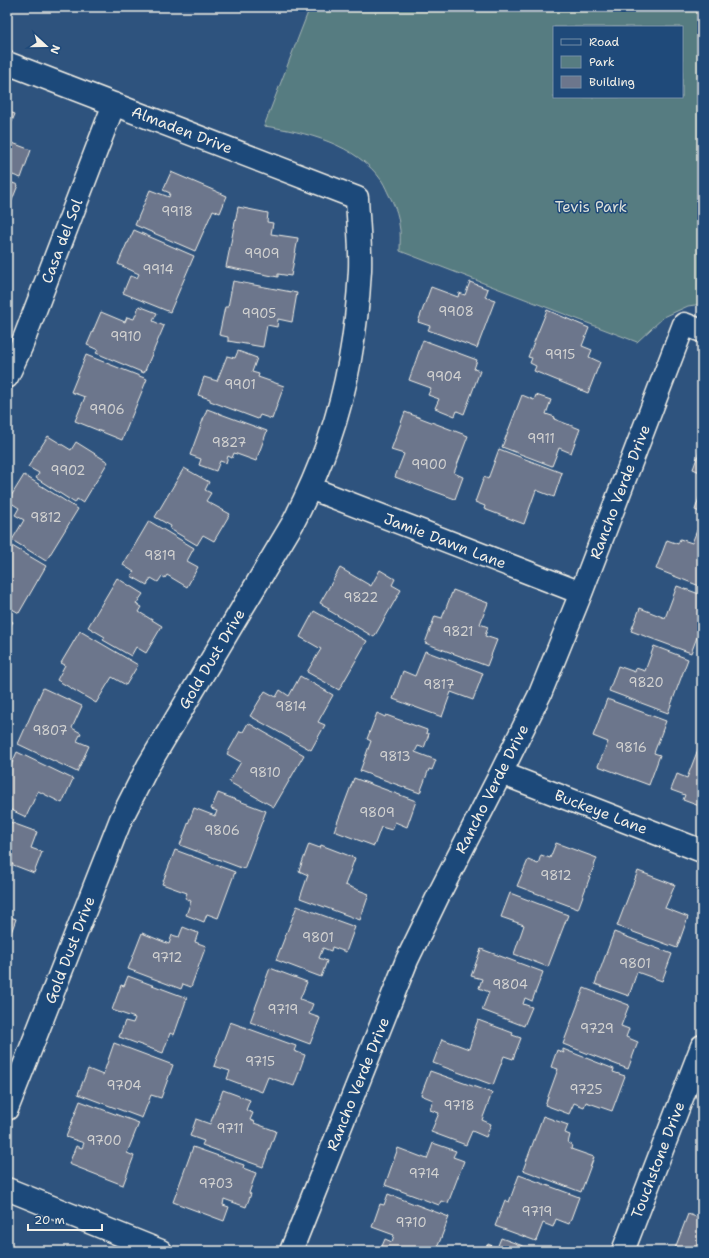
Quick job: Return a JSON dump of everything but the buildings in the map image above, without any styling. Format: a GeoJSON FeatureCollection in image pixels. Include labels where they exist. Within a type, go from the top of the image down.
{"type":"FeatureCollection","features":[{"type":"Feature","properties":{"kind":"street","name":"Almaden Drive"},"geometry":{"type":"LineString","coordinates":[[7,63],[357,198]]}},
{"type":"Feature","properties":{"kind":"street","name":"Casa del Sol"},"geometry":{"type":"LineString","coordinates":[[7,377],[24,339],[114,104]]}},
{"type":"Feature","properties":{"kind":"street","name":"Gold Dust Drive"},"geometry":{"type":"LineString","coordinates":[[7,1109],[121,819],[148,766],[293,523],[310,488],[330,439],[344,388],[355,327],[360,269],[357,198]]}},
{"type":"Feature","properties":{"kind":"street","name":"Rancho Verde Drive"},"geometry":{"type":"LineString","coordinates":[[292,1251],[407,960],[540,694],[693,328]]}},
{"type":"Feature","properties":{"kind":"street","name":"Jamie Dawn Lane"},"geometry":{"type":"LineString","coordinates":[[310,488],[581,593]]}},
{"type":"Feature","properties":{"kind":"street","name":"Buckeye Lane"},"geometry":{"type":"LineString","coordinates":[[501,773],[702,851]]}},
{"type":"Feature","properties":{"kind":"street","name":"Touchstone Drive"},"geometry":{"type":"LineString","coordinates":[[623,1251],[702,1046]]}},
{"type":"Feature","properties":{"kind":"street"},"geometry":{"type":"LineString","coordinates":[[7,1189],[161,1251]]}},
{"type":"Feature","properties":{"kind":"green space","name":"Tevis Park"},"geometry":{"type":"Polygon","coordinates":[[[310,7],[702,7],[702,304],[688,306],[664,317],[637,342],[400,251],[400,230],[396,209],[382,181],[371,168],[344,149],[329,142],[313,136],[264,126],[310,7]]]}}]}
